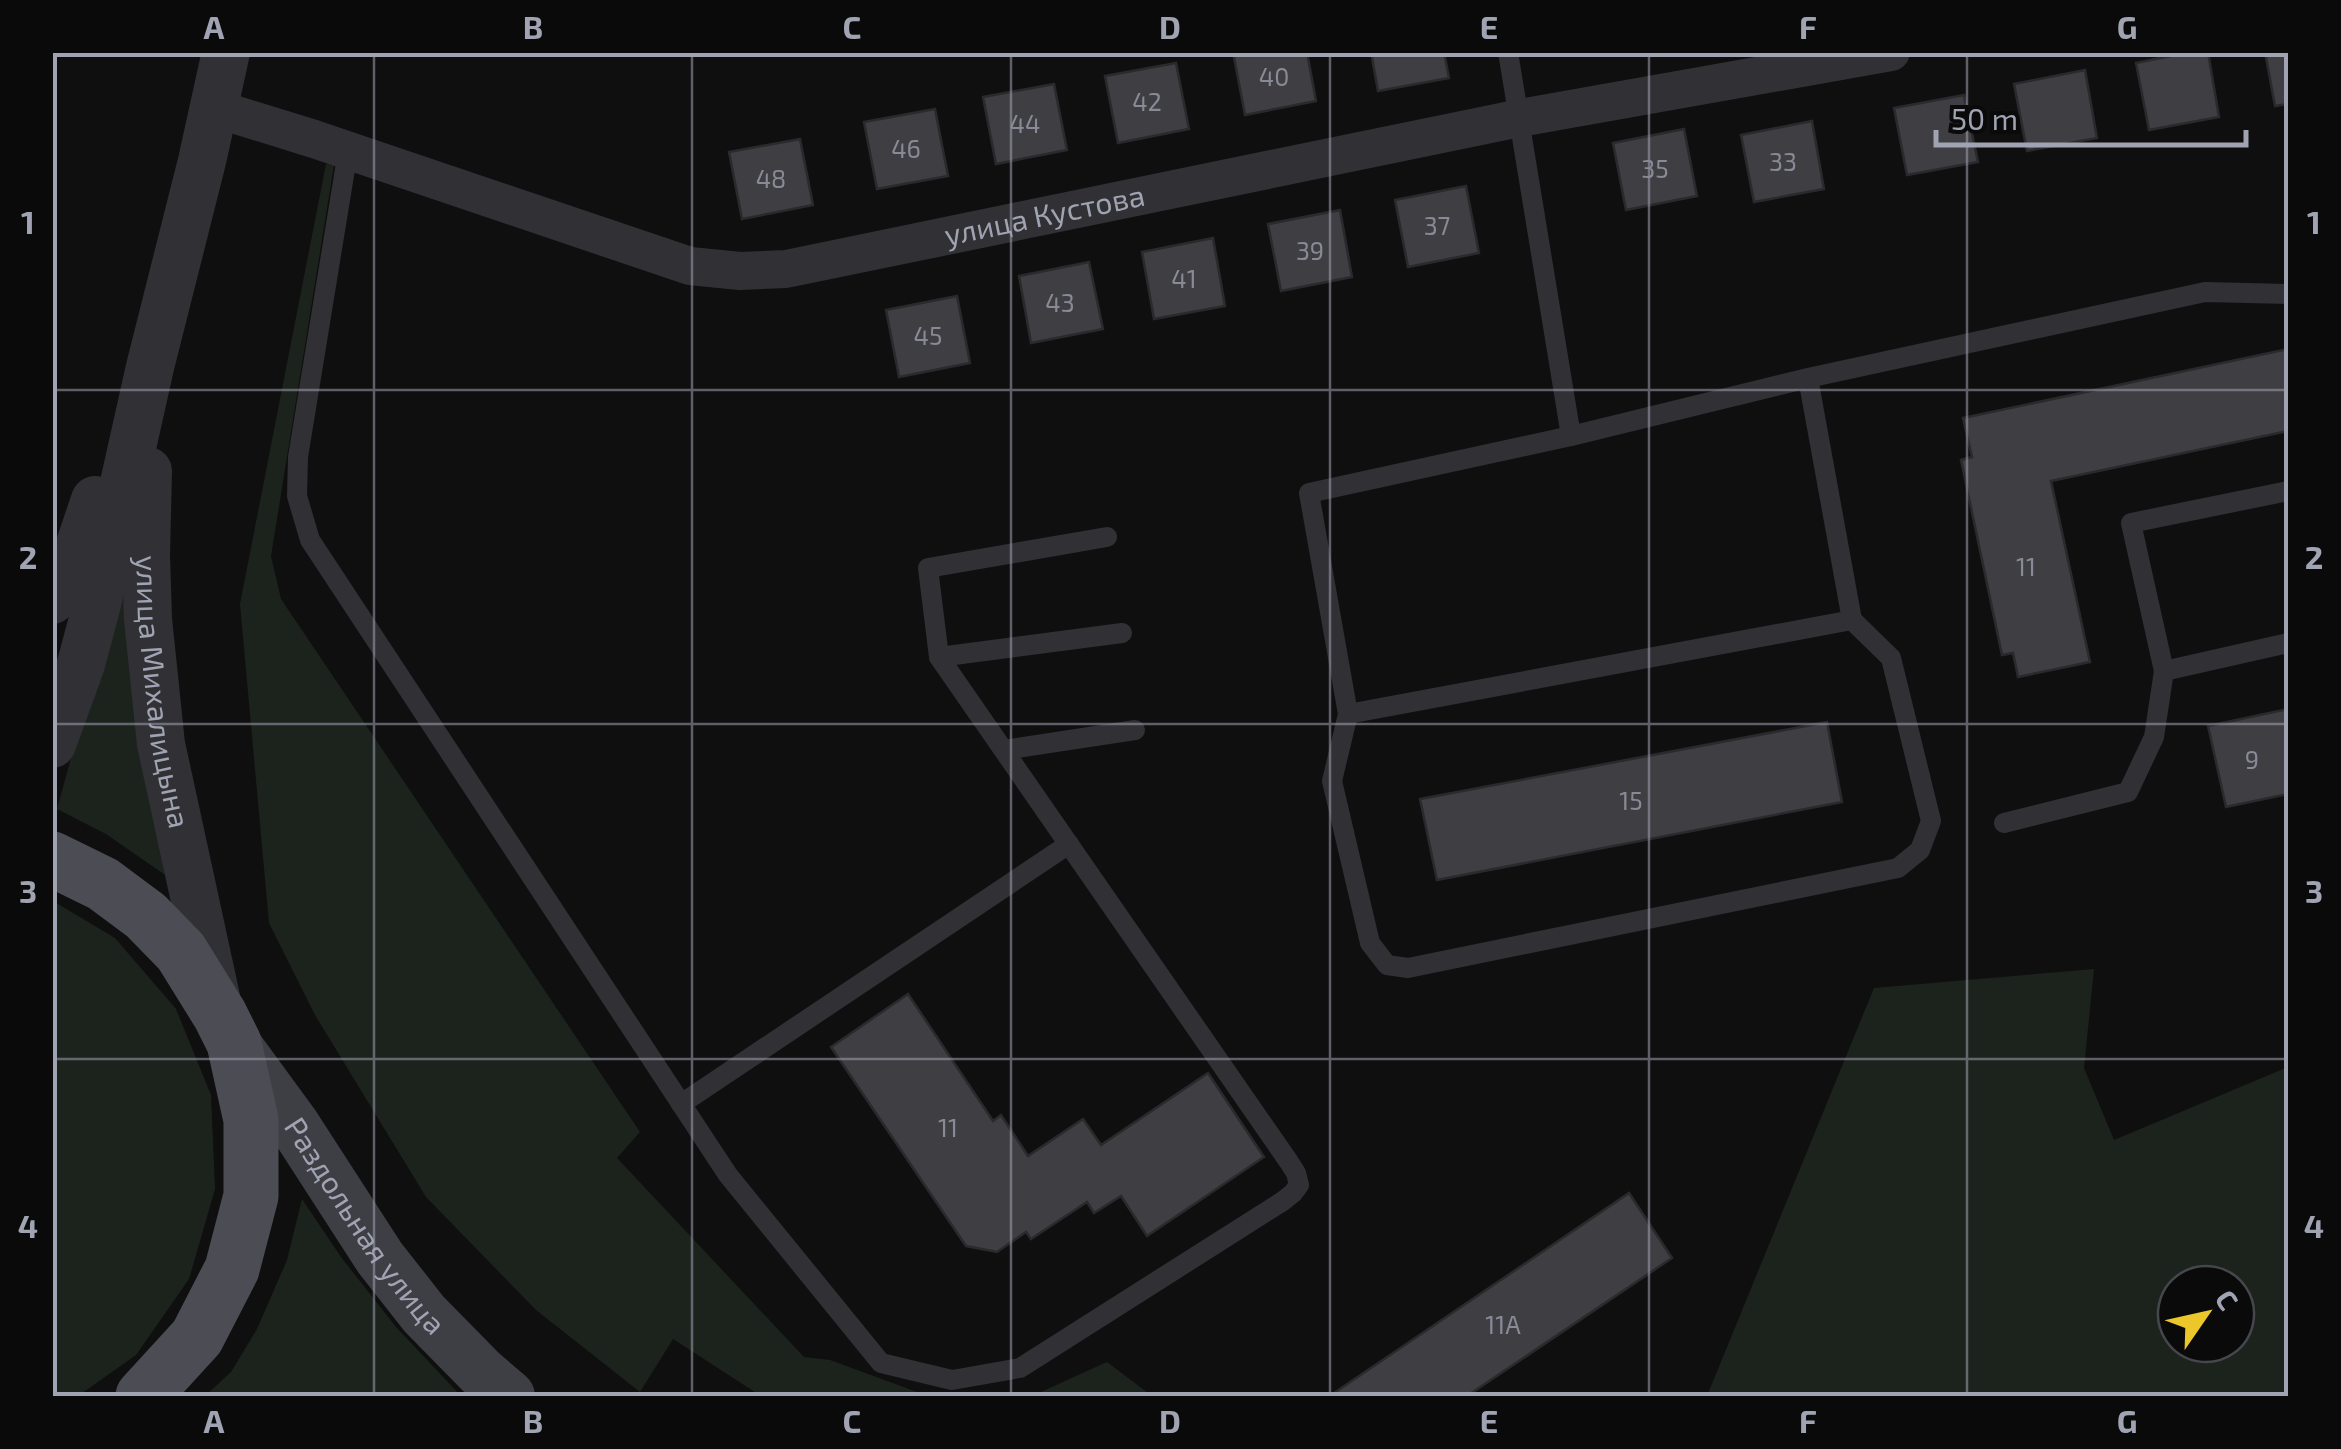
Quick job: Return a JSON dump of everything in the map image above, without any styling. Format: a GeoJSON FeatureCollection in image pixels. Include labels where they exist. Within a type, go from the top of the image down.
{"type":"FeatureCollection","features":[{"type":"Feature","properties":{"kind":"main road"},"geometry":{"type":"LineString","coordinates":[[52,859],[103,884],[146,916],[181,952],[227,1029],[251,1120],[251,1196],[232,1269],[197,1336],[144,1396]]}},
{"type":"Feature","properties":{"kind":"main road","name":"Раздольная улица"},"geometry":{"type":"LineString","coordinates":[[227,1029],[380,1258],[424,1314],[510,1396]]}},
{"type":"Feature","properties":{"kind":"street","name":"улица Михалицына"},"geometry":{"type":"LineString","coordinates":[[52,744],[98,604],[226,52]]}},
{"type":"Feature","properties":{"kind":"street","name":"улица Кустова"},"geometry":{"type":"LineString","coordinates":[[214,108],[690,266],[740,271],[786,269],[1520,118],[1891,52]]}},
{"type":"Feature","properties":{"kind":"street","name":"улица Михалицына"},"geometry":{"type":"LineString","coordinates":[[52,600],[76,553],[105,469],[150,367]]}},
{"type":"Feature","properties":{"kind":"street","name":"улица Михалицына"},"geometry":{"type":"LineString","coordinates":[[150,367],[146,554],[155,696],[167,775],[227,1029]]}},
{"type":"Feature","properties":{"kind":"lane"},"geometry":{"type":"LineString","coordinates":[[1508,52],[1571,436]]}},
{"type":"Feature","properties":{"kind":"lane"},"geometry":{"type":"LineString","coordinates":[[348,151],[298,458],[297,496],[310,540],[728,1176],[881,1363],[952,1380],[1020,1368],[1284,1201],[1299,1185],[1296,1173],[939,657],[928,568],[1107,537]]}},
{"type":"Feature","properties":{"kind":"lane"},"geometry":{"type":"LineString","coordinates":[[1808,378],[1852,620],[1891,658],[1931,821],[1920,850],[1898,868],[1408,968],[1387,965],[1370,943],[1332,781],[1348,714],[1309,494],[1808,378],[2205,292],[2288,294]]}},
{"type":"Feature","properties":{"kind":"lane"},"geometry":{"type":"LineString","coordinates":[[2004,822],[2128,792],[2154,737],[2164,671],[2131,524],[2288,491]]}},
{"type":"Feature","properties":{"kind":"lane"},"geometry":{"type":"LineString","coordinates":[[1348,714],[1852,620]]}},
{"type":"Feature","properties":{"kind":"lane"},"geometry":{"type":"LineString","coordinates":[[939,657],[1122,633]]}},
{"type":"Feature","properties":{"kind":"lane"},"geometry":{"type":"LineString","coordinates":[[2164,671],[2288,643]]}},
{"type":"Feature","properties":{"kind":"lane"},"geometry":{"type":"LineString","coordinates":[[1004,750],[1135,730]]}},
{"type":"Feature","properties":{"kind":"lane"},"geometry":{"type":"LineString","coordinates":[[682,1104],[1068,844]]}},
{"type":"Feature","properties":{"kind":"shaded area"},"geometry":{"type":"Polygon","coordinates":[[[326,164],[334,165],[271,556],[281,599],[640,1132],[617,1158],[804,1357],[830,1360],[928,1396],[761,1396],[673,1339],[640,1392],[536,1310],[426,1197],[315,1015],[269,923],[240,604],[326,164]]]}},
{"type":"Feature","properties":{"kind":"shaded area"},"geometry":{"type":"Polygon","coordinates":[[[123,570],[171,879],[106,834],[57,809],[123,570]]]}},
{"type":"Feature","properties":{"kind":"shaded area"},"geometry":{"type":"Polygon","coordinates":[[[53,901],[115,938],[176,1009],[211,1095],[215,1189],[189,1279],[136,1355],[78,1396],[53,1396],[53,901]]]}},
{"type":"Feature","properties":{"kind":"shaded area"},"geometry":{"type":"Polygon","coordinates":[[[2094,969],[2084,1068],[2114,1140],[2288,1067],[2288,1396],[1707,1396],[1874,988],[2094,969]]]}},
{"type":"Feature","properties":{"kind":"shaded area"},"geometry":{"type":"Polygon","coordinates":[[[302,1199],[396,1327],[461,1396],[205,1396],[231,1372],[257,1329],[287,1260],[302,1199]]]}},
{"type":"Feature","properties":{"kind":"shaded area"},"geometry":{"type":"Polygon","coordinates":[[[1107,1362],[1152,1396],[1032,1396],[1107,1362]]]}},
{"type":"Feature","properties":{"kind":"building"},"geometry":{"type":"Polygon","coordinates":[[[1233,52],[1307,52],[1316,101],[1245,115],[1233,52]]]}},
{"type":"Feature","properties":{"kind":"building"},"geometry":{"type":"Polygon","coordinates":[[[1371,52],[1444,52],[1449,78],[1378,91],[1371,52]]]}},
{"type":"Feature","properties":{"kind":"building"},"geometry":{"type":"Polygon","coordinates":[[[2208,52],[2219,117],[2149,130],[2136,63],[2208,52]]]}},
{"type":"Feature","properties":{"kind":"building"},"geometry":{"type":"Polygon","coordinates":[[[2265,52],[2288,52],[2288,104],[2275,106],[2265,52]]]}},
{"type":"Feature","properties":{"kind":"building"},"geometry":{"type":"Polygon","coordinates":[[[1176,63],[1189,129],[1118,143],[1105,76],[1176,63]]]}},
{"type":"Feature","properties":{"kind":"building"},"geometry":{"type":"Polygon","coordinates":[[[2085,70],[2097,138],[2027,151],[2014,84],[2085,70]]]}},
{"type":"Feature","properties":{"kind":"building"},"geometry":{"type":"Polygon","coordinates":[[[1054,84],[1067,150],[996,164],[983,97],[1054,84]]]}},
{"type":"Feature","properties":{"kind":"building"},"geometry":{"type":"Polygon","coordinates":[[[1964,95],[1978,162],[1907,175],[1894,108],[1964,95]]]}},
{"type":"Feature","properties":{"kind":"building"},"geometry":{"type":"Polygon","coordinates":[[[935,109],[948,176],[877,189],[864,122],[935,109]]]}},
{"type":"Feature","properties":{"kind":"building"},"geometry":{"type":"Polygon","coordinates":[[[1812,121],[1824,189],[1754,202],[1741,135],[1812,121]]]}},
{"type":"Feature","properties":{"kind":"building"},"geometry":{"type":"Polygon","coordinates":[[[1684,129],[1697,196],[1626,210],[1613,143],[1684,129]]]}},
{"type":"Feature","properties":{"kind":"building"},"geometry":{"type":"Polygon","coordinates":[[[800,139],[813,205],[742,219],[729,152],[800,139]]]}},
{"type":"Feature","properties":{"kind":"building"},"geometry":{"type":"Polygon","coordinates":[[[1466,186],[1479,253],[1408,267],[1395,200],[1466,186]]]}},
{"type":"Feature","properties":{"kind":"building"},"geometry":{"type":"Polygon","coordinates":[[[1340,210],[1352,277],[1281,291],[1268,224],[1340,210]]]}},
{"type":"Feature","properties":{"kind":"building"},"geometry":{"type":"Polygon","coordinates":[[[1213,238],[1225,306],[1154,319],[1142,252],[1213,238]]]}},
{"type":"Feature","properties":{"kind":"building"},"geometry":{"type":"Polygon","coordinates":[[[1089,262],[1103,329],[1031,343],[1019,276],[1089,262]]]}},
{"type":"Feature","properties":{"kind":"building"},"geometry":{"type":"Polygon","coordinates":[[[957,296],[970,363],[899,377],[886,310],[957,296]]]}},
{"type":"Feature","properties":{"kind":"building"},"geometry":{"type":"Polygon","coordinates":[[[2288,349],[2288,431],[2051,481],[2090,662],[2018,677],[2013,653],[2002,655],[1961,460],[1972,457],[1963,418],[2288,349]]]}},
{"type":"Feature","properties":{"kind":"building"},"geometry":{"type":"Polygon","coordinates":[[[2288,709],[2288,794],[2226,807],[2208,726],[2288,709]]]}},
{"type":"Feature","properties":{"kind":"building"},"geometry":{"type":"Polygon","coordinates":[[[1827,722],[1842,802],[1437,880],[1420,799],[1827,722]]]}},
{"type":"Feature","properties":{"kind":"building"},"geometry":{"type":"Polygon","coordinates":[[[908,994],[993,1121],[1001,1115],[1028,1156],[1083,1119],[1101,1145],[1208,1073],[1264,1157],[1147,1236],[1121,1196],[1094,1213],[1087,1202],[1031,1239],[1026,1232],[997,1252],[966,1246],[831,1047],[908,994]]]}},
{"type":"Feature","properties":{"kind":"building"},"geometry":{"type":"Polygon","coordinates":[[[1629,1193],[1672,1258],[1467,1396],[1336,1396],[1334,1393],[1629,1193]]]}}]}
